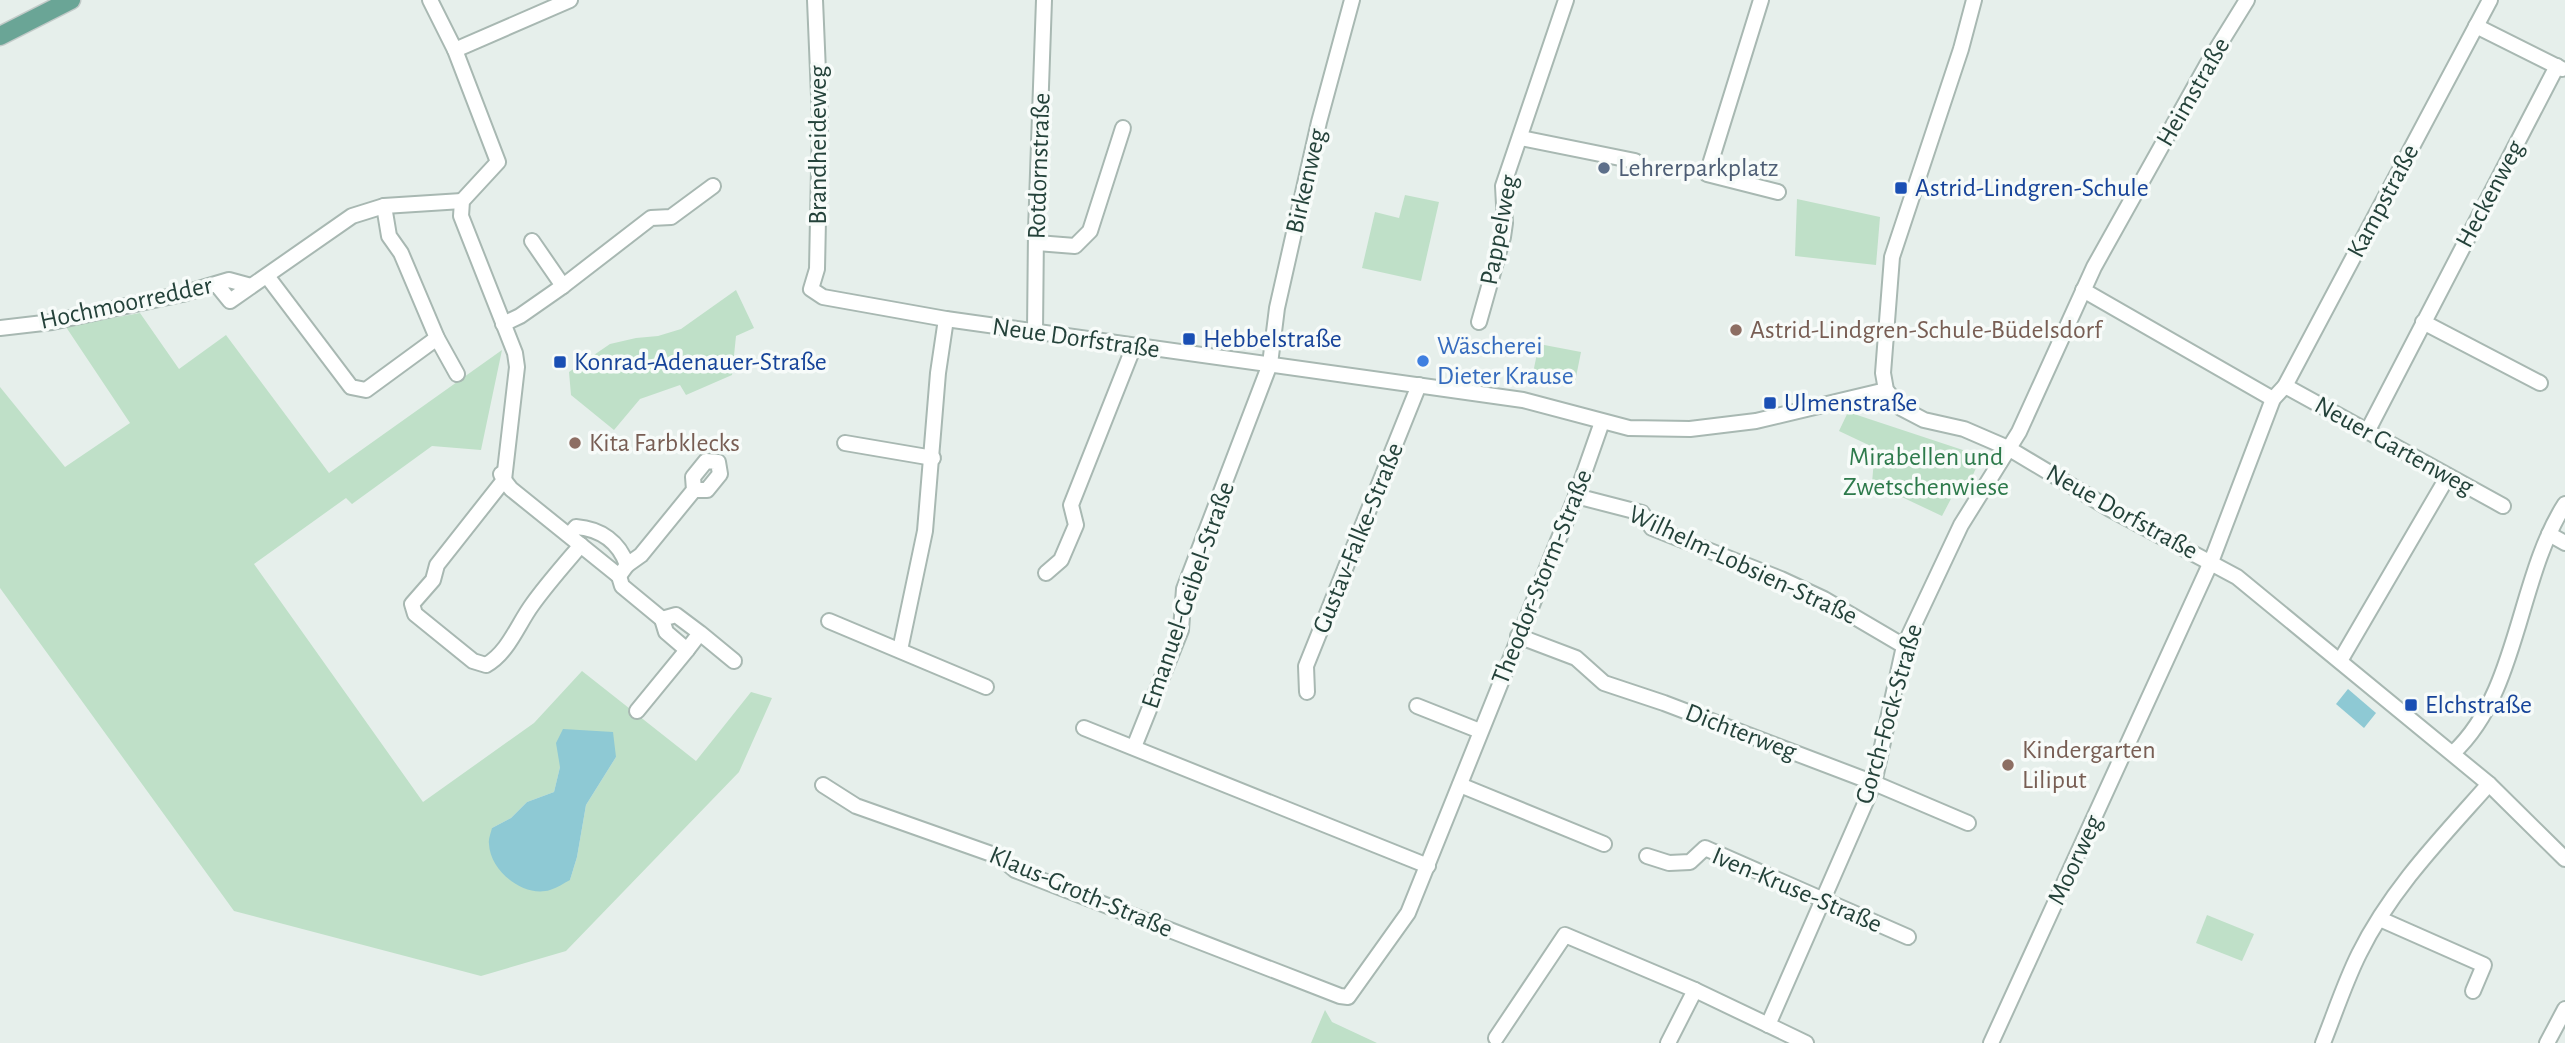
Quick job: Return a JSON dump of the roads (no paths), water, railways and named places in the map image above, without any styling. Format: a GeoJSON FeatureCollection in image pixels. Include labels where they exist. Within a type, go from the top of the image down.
{"type":"FeatureCollection","features":[{"type":"Feature","properties":{"kind":"main road"},"geometry":{"type":"LineString","coordinates":[[0,36],[71,0]]}},
{"type":"Feature","properties":{"kind":"street"},"geometry":{"type":"LineString","coordinates":[[430,0],[455,50],[498,162],[462,201],[461,216],[515,353],[517,367],[504,481],[437,565],[433,580],[412,604],[415,614],[473,661],[486,665],[494,661],[533,603],[581,545]]}},
{"type":"Feature","properties":{"kind":"street"},"geometry":{"type":"LineString","coordinates":[[455,50],[570,0]]}},
{"type":"Feature","properties":{"kind":"street","name":"Brandheideweg"},"geometry":{"type":"LineString","coordinates":[[811,289],[817,269],[820,120],[816,0]]}},
{"type":"Feature","properties":{"kind":"street","name":"Rotdornstraße"},"geometry":{"type":"LineString","coordinates":[[1035,332],[1044,0]]}},
{"type":"Feature","properties":{"kind":"street","name":"Birkenweg"},"geometry":{"type":"LineString","coordinates":[[1270,364],[1277,307],[1319,122],[1352,0]]}},
{"type":"Feature","properties":{"kind":"street","name":"Pappelweg"},"geometry":{"type":"LineString","coordinates":[[1479,322],[1503,237],[1503,186],[1566,0]]}},
{"type":"Feature","properties":{"kind":"street"},"geometry":{"type":"LineString","coordinates":[[1761,0],[1707,174],[1778,192]]}},
{"type":"Feature","properties":{"kind":"street"},"geometry":{"type":"LineString","coordinates":[[1886,390],[1883,373],[1892,257],[1961,49],[1974,0]]}},
{"type":"Feature","properties":{"kind":"street","name":"Heimstraße"},"geometry":{"type":"LineString","coordinates":[[2008,448],[2018,432],[2083,290],[2208,63],[2247,0]]}},
{"type":"Feature","properties":{"kind":"street","name":"Kampstraße"},"geometry":{"type":"LineString","coordinates":[[2273,400],[2285,386],[2490,0]]}},
{"type":"Feature","properties":{"kind":"street"},"geometry":{"type":"LineString","coordinates":[[2476,26],[2561,68]]}},
{"type":"Feature","properties":{"kind":"street","name":"Heckenweg"},"geometry":{"type":"LineString","coordinates":[[2367,432],[2423,322],[2561,68]]}},
{"type":"Feature","properties":{"kind":"street"},"geometry":{"type":"LineString","coordinates":[[1037,243],[1075,246],[1090,231],[1123,128]]}},
{"type":"Feature","properties":{"kind":"street","name":"Pappelweg"},"geometry":{"type":"LineString","coordinates":[[1521,138],[1635,161]]}},
{"type":"Feature","properties":{"kind":"street"},"geometry":{"type":"LineString","coordinates":[[503,324],[520,316],[563,286],[651,218],[671,216],[713,186]]}},
{"type":"Feature","properties":{"kind":"street"},"geometry":{"type":"LineString","coordinates":[[437,338],[366,390],[351,387],[267,276],[352,216],[384,206],[462,201]]}},
{"type":"Feature","properties":{"kind":"street"},"geometry":{"type":"LineString","coordinates":[[384,206],[389,236],[401,253],[437,338],[457,374]]}},
{"type":"Feature","properties":{"kind":"street"},"geometry":{"type":"LineString","coordinates":[[532,241],[563,286]]}},
{"type":"Feature","properties":{"kind":"street","name":"Hochmoorredder"},"geometry":{"type":"LineString","coordinates":[[0,328],[52,322],[217,285],[230,301],[267,276]]}},
{"type":"Feature","properties":{"kind":"street","name":"Neue Dorfstraße"},"geometry":{"type":"LineString","coordinates":[[811,289],[823,297],[946,319],[1523,400],[1629,428],[1690,429],[1756,421],[1886,390],[1901,408],[1924,420],[1964,429],[2008,448],[2110,509],[2236,577],[2453,753],[2489,784],[2565,859]]}},
{"type":"Feature","properties":{"kind":"street"},"geometry":{"type":"LineString","coordinates":[[2083,290],[2273,400]]}},
{"type":"Feature","properties":{"kind":"street"},"geometry":{"type":"LineString","coordinates":[[900,650],[933,458],[938,373],[946,319]]}},
{"type":"Feature","properties":{"kind":"street"},"geometry":{"type":"LineString","coordinates":[[2423,322],[2540,383]]}},
{"type":"Feature","properties":{"kind":"street"},"geometry":{"type":"LineString","coordinates":[[1046,573],[1060,560],[1076,525],[1071,505],[1134,346]]}},
{"type":"Feature","properties":{"kind":"street","name":"Emanuel-Geibel-Straße"},"geometry":{"type":"LineString","coordinates":[[1135,747],[1181,631],[1184,589],[1270,364]]}},
{"type":"Feature","properties":{"kind":"street","name":"Gustav-Falke-Straße"},"geometry":{"type":"LineString","coordinates":[[1307,692],[1306,666],[1419,385]]}},
{"type":"Feature","properties":{"kind":"street","name":"Neuer Gartenweg"},"geometry":{"type":"LineString","coordinates":[[2285,386],[2503,506]]}},
{"type":"Feature","properties":{"kind":"street","name":"Moorweg"},"geometry":{"type":"LineString","coordinates":[[1991,1043],[2211,562],[2273,400]]}},
{"type":"Feature","properties":{"kind":"street","name":"Theodor-Storm-Straße"},"geometry":{"type":"LineString","coordinates":[[1340,996],[1348,997],[1353,992],[1408,913],[1576,496],[1602,422]]}},
{"type":"Feature","properties":{"kind":"street"},"geometry":{"type":"LineString","coordinates":[[845,443],[933,458]]}},
{"type":"Feature","properties":{"kind":"street","name":"Gorch-Fock-Straße"},"geometry":{"type":"LineString","coordinates":[[1768,1025],[1874,783],[1904,646],[1961,525],[2008,448]]}},
{"type":"Feature","properties":{"kind":"street"},"geometry":{"type":"LineString","coordinates":[[2340,661],[2448,476]]}},
{"type":"Feature","properties":{"kind":"street"},"geometry":{"type":"LineString","coordinates":[[504,481],[581,545],[623,571]]}},
{"type":"Feature","properties":{"kind":"street"},"geometry":{"type":"LineString","coordinates":[[623,571],[641,555],[694,490]]}},
{"type":"Feature","properties":{"kind":"street","name":"Wilhelm-Lobsien-Straße"},"geometry":{"type":"LineString","coordinates":[[1576,496],[1642,513],[1652,528],[1824,599],[1904,646]]}},
{"type":"Feature","properties":{"kind":"street"},"geometry":{"type":"LineString","coordinates":[[2453,753],[2470,737],[2489,707],[2549,534],[2565,504]]}},
{"type":"Feature","properties":{"kind":"street"},"geometry":{"type":"LineString","coordinates":[[569,535],[576,527],[587,528],[605,535],[622,551],[622,586],[662,619],[666,632],[687,650]]}},
{"type":"Feature","properties":{"kind":"street"},"geometry":{"type":"LineString","coordinates":[[2549,534],[2565,543]]}},
{"type":"Feature","properties":{"kind":"street"},"geometry":{"type":"LineString","coordinates":[[662,619],[676,615],[734,662]]}},
{"type":"Feature","properties":{"kind":"street"},"geometry":{"type":"LineString","coordinates":[[829,621],[986,687]]}},
{"type":"Feature","properties":{"kind":"street"},"geometry":{"type":"LineString","coordinates":[[637,711],[700,633]]}},
{"type":"Feature","properties":{"kind":"street","name":"Dichterweg"},"geometry":{"type":"LineString","coordinates":[[1518,636],[1576,658],[1604,683],[1874,783],[1968,823]]}},
{"type":"Feature","properties":{"kind":"street"},"geometry":{"type":"LineString","coordinates":[[1417,706],[1480,731]]}},
{"type":"Feature","properties":{"kind":"street"},"geometry":{"type":"LineString","coordinates":[[1084,728],[1428,866]]}},
{"type":"Feature","properties":{"kind":"street"},"geometry":{"type":"LineString","coordinates":[[2323,1043],[2360,953],[2380,919],[2409,876],[2489,784]]}},
{"type":"Feature","properties":{"kind":"street","name":"Klaus-Groth-Straße"},"geometry":{"type":"LineString","coordinates":[[823,785],[856,806],[1000,857],[1015,870],[1340,996]]}},
{"type":"Feature","properties":{"kind":"street"},"geometry":{"type":"LineString","coordinates":[[1460,785],[1604,844]]}},
{"type":"Feature","properties":{"kind":"street","name":"Iven-Kruse-Straße"},"geometry":{"type":"LineString","coordinates":[[1647,856],[1669,863],[1690,862],[1705,848],[1908,937]]}},
{"type":"Feature","properties":{"kind":"street"},"geometry":{"type":"LineString","coordinates":[[2380,919],[2484,965],[2473,991]]}},
{"type":"Feature","properties":{"kind":"street"},"geometry":{"type":"LineString","coordinates":[[1496,1038],[1565,935],[1695,990],[1806,1043]]}},
{"type":"Feature","properties":{"kind":"street"},"geometry":{"type":"LineString","coordinates":[[1668,1043],[1695,990]]}},
{"type":"Feature","properties":{"kind":"street"},"geometry":{"type":"LineString","coordinates":[[2547,1043],[2565,1009]]}},
{"type":"Feature","properties":{"kind":"water"},"geometry":{"type":"Polygon","coordinates":[[[2348,689],[2376,713],[2364,728],[2336,704],[2348,689]]]}},
{"type":"Feature","properties":{"kind":"water"},"geometry":{"type":"Polygon","coordinates":[[[563,729],[613,732],[616,757],[586,805],[570,880],[550,890],[530,890],[502,873],[491,854],[489,838],[492,828],[511,818],[527,802],[554,792],[560,767],[556,743],[563,729]]]}},
{"type":"Feature","properties":{"kind":"place","name":"Lehrerparkplatz"},"geometry":{"type":"Point","coordinates":[1604,168]}},
{"type":"Feature","properties":{"kind":"place","name":"Astrid-Lindgren-Schule"},"geometry":{"type":"Point","coordinates":[1901,188]}},
{"type":"Feature","properties":{"kind":"place","name":"Astrid-Lindgren-Schule-Büdelsdorf"},"geometry":{"type":"Point","coordinates":[1736,330]}},
{"type":"Feature","properties":{"kind":"place","name":"Hebbelstraße"},"geometry":{"type":"Point","coordinates":[1189,339]}},
{"type":"Feature","properties":{"kind":"place","name":"Wäscherei Dieter Krause"},"geometry":{"type":"Point","coordinates":[1423,361]}},
{"type":"Feature","properties":{"kind":"place","name":"Konrad-Adenauer-Straße"},"geometry":{"type":"Point","coordinates":[560,362]}},
{"type":"Feature","properties":{"kind":"place","name":"Ulmenstraße"},"geometry":{"type":"Point","coordinates":[1770,403]}},
{"type":"Feature","properties":{"kind":"place","name":"Kita Farbklecks"},"geometry":{"type":"Point","coordinates":[575,443]}},
{"type":"Feature","properties":{"kind":"place","name":"Elchstraße"},"geometry":{"type":"Point","coordinates":[2411,705]}},
{"type":"Feature","properties":{"kind":"place","name":"Kindergarten Liliput"},"geometry":{"type":"Point","coordinates":[2008,765]}},
{"type":"Feature","properties":{"kind":"park label","name":"Mirabellen und Zwetschenwiese"},"geometry":{"type":"Point","coordinates":[1926,472]}}]}
